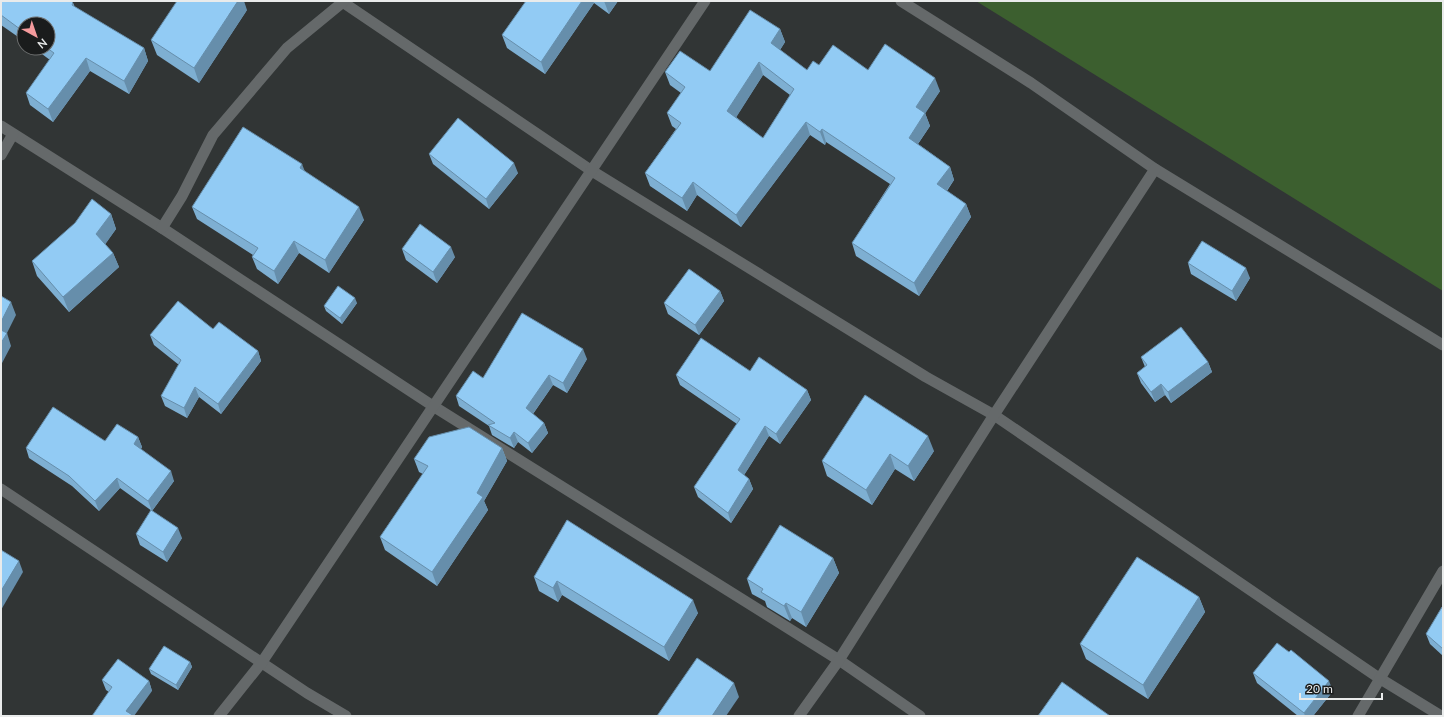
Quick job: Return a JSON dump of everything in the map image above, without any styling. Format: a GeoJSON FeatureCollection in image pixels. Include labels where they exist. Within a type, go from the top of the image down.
{"type":"FeatureCollection","features":[{"type":"Feature","properties":{"kind":"street"},"geometry":{"type":"LineString","coordinates":[[219,716],[262,662],[705,1]]}},
{"type":"Feature","properties":{"kind":"street"},"geometry":{"type":"LineString","coordinates":[[901,1],[1031,83],[1155,169],[1443,345]]}},
{"type":"Feature","properties":{"kind":"street"},"geometry":{"type":"LineString","coordinates":[[162,228],[182,196],[213,135],[288,48],[342,2],[592,171],[926,377],[994,415],[1379,678],[1441,716]]}},
{"type":"Feature","properties":{"kind":"street"},"geometry":{"type":"LineString","coordinates":[[1,126],[162,228],[434,406],[839,660],[920,716]]}},
{"type":"Feature","properties":{"kind":"street"},"geometry":{"type":"LineString","coordinates":[[1,155],[13,134]]}},
{"type":"Feature","properties":{"kind":"street"},"geometry":{"type":"LineString","coordinates":[[799,716],[839,660],[994,415],[1155,169]]}},
{"type":"Feature","properties":{"kind":"street"},"geometry":{"type":"LineString","coordinates":[[1,489],[307,693],[346,716]]}},
{"type":"Feature","properties":{"kind":"street"},"geometry":{"type":"LineString","coordinates":[[1358,716],[1443,571]]}},
{"type":"Feature","properties":{"kind":"green space"},"geometry":{"type":"Polygon","coordinates":[[[976,1],[1443,1],[1443,291],[976,1]]]}},
{"type":"Feature","properties":{"kind":"building"},"geometry":{"type":"Polygon","coordinates":[[[1,1],[71,1],[73,3],[72,5],[144,48],[124,81],[86,58],[48,109],[26,93],[52,56],[56,56],[56,16],[16,16],[16,26],[1,15],[1,1]]]}},
{"type":"Feature","properties":{"kind":"building"},"geometry":{"type":"Polygon","coordinates":[[[177,1],[238,1],[194,68],[151,40],[177,1]]]}},
{"type":"Feature","properties":{"kind":"building"},"geometry":{"type":"Polygon","coordinates":[[[526,1],[582,1],[541,62],[502,35],[526,1]]]}},
{"type":"Feature","properties":{"kind":"building"},"geometry":{"type":"Polygon","coordinates":[[[750,10],[780,29],[771,43],[807,70],[813,61],[819,65],[833,45],[868,70],[885,44],[935,78],[916,107],[925,113],[909,138],[950,167],[937,184],[966,204],[914,283],[852,243],[895,178],[822,129],[820,132],[806,122],[736,215],[693,182],[682,198],[645,173],[681,123],[667,113],[685,87],[665,72],[680,51],[710,71],[750,10]],[[759,62],[727,111],[763,138],[794,89],[759,62]]]}},
{"type":"Feature","properties":{"kind":"building"},"geometry":{"type":"Polygon","coordinates":[[[458,118],[514,163],[486,199],[429,154],[458,118]]]}},
{"type":"Feature","properties":{"kind":"building"},"geometry":{"type":"Polygon","coordinates":[[[243,127],[302,164],[300,168],[359,207],[325,260],[294,241],[274,271],[252,257],[258,248],[192,207],[243,127]]]}},
{"type":"Feature","properties":{"kind":"building"},"geometry":{"type":"Polygon","coordinates":[[[92,199],[111,214],[96,234],[113,253],[63,297],[32,261],[75,223],[92,199]]]}},
{"type":"Feature","properties":{"kind":"building"},"geometry":{"type":"Polygon","coordinates":[[[420,224],[451,247],[433,272],[402,249],[420,224]]]}},
{"type":"Feature","properties":{"kind":"building"},"geometry":{"type":"Polygon","coordinates":[[[1202,241],[1246,268],[1232,291],[1188,263],[1202,241]]]}},
{"type":"Feature","properties":{"kind":"building"},"geometry":{"type":"Polygon","coordinates":[[[689,269],[720,291],[695,325],[664,303],[689,269]]]}},
{"type":"Feature","properties":{"kind":"building"},"geometry":{"type":"Polygon","coordinates":[[[338,286],[355,298],[340,318],[324,306],[338,286]]]}},
{"type":"Feature","properties":{"kind":"building"},"geometry":{"type":"Polygon","coordinates":[[[1,296],[11,302],[1,322],[1,296]]]}},
{"type":"Feature","properties":{"kind":"building"},"geometry":{"type":"Polygon","coordinates":[[[178,301],[213,329],[219,322],[258,351],[218,404],[195,387],[184,408],[161,396],[181,360],[150,335],[178,301]]]}},
{"type":"Feature","properties":{"kind":"building"},"geometry":{"type":"Polygon","coordinates":[[[522,313],[583,349],[563,383],[549,375],[526,408],[544,423],[528,443],[514,432],[510,438],[488,425],[495,423],[456,396],[473,371],[483,378],[522,313]]]}},
{"type":"Feature","properties":{"kind":"building"},"geometry":{"type":"Polygon","coordinates":[[[1181,327],[1208,362],[1168,392],[1161,384],[1151,392],[1137,373],[1147,365],[1141,357],[1181,327]]]}},
{"type":"Feature","properties":{"kind":"building"},"geometry":{"type":"Polygon","coordinates":[[[1,330],[7,333],[1,343],[1,330]]]}},
{"type":"Feature","properties":{"kind":"building"},"geometry":{"type":"Polygon","coordinates":[[[701,338],[750,371],[759,357],[807,390],[776,434],[765,426],[738,470],[749,479],[728,513],[694,487],[740,419],[676,375],[701,338]]]}},
{"type":"Feature","properties":{"kind":"building"},"geometry":{"type":"Polygon","coordinates":[[[865,395],[928,436],[908,466],[890,454],[866,490],[822,461],[865,395]]]}},
{"type":"Feature","properties":{"kind":"building"},"geometry":{"type":"Polygon","coordinates":[[[53,407],[105,441],[117,424],[138,437],[134,444],[171,471],[148,501],[117,478],[95,501],[69,476],[26,448],[53,407]]]}},
{"type":"Feature","properties":{"kind":"building"},"geometry":{"type":"Polygon","coordinates":[[[469,427],[502,448],[477,493],[483,497],[432,572],[380,537],[428,466],[414,459],[429,437],[469,427]]]}},
{"type":"Feature","properties":{"kind":"building"},"geometry":{"type":"Polygon","coordinates":[[[151,510],[178,528],[163,552],[136,534],[151,510]]]}},
{"type":"Feature","properties":{"kind":"building"},"geometry":{"type":"Polygon","coordinates":[[[567,520],[693,600],[664,647],[557,581],[553,588],[534,577],[567,520]]]}},
{"type":"Feature","properties":{"kind":"building"},"geometry":{"type":"Polygon","coordinates":[[[780,525],[833,558],[801,612],[786,603],[784,606],[761,592],[763,589],[747,579],[780,525]]]}},
{"type":"Feature","properties":{"kind":"building"},"geometry":{"type":"Polygon","coordinates":[[[1,550],[19,561],[1,591],[1,550]]]}},
{"type":"Feature","properties":{"kind":"building"},"geometry":{"type":"Polygon","coordinates":[[[1137,557],[1199,597],[1143,685],[1080,644],[1137,557]]]}},
{"type":"Feature","properties":{"kind":"building"},"geometry":{"type":"Polygon","coordinates":[[[1442,607],[1443,608],[1443,649],[1426,634],[1442,607]]]}},
{"type":"Feature","properties":{"kind":"building"},"geometry":{"type":"Polygon","coordinates":[[[1277,643],[1289,652],[1291,650],[1329,681],[1304,713],[1253,673],[1277,643]]]}},
{"type":"Feature","properties":{"kind":"building"},"geometry":{"type":"Polygon","coordinates":[[[164,646],[190,662],[176,685],[149,669],[164,646]]]}},
{"type":"Feature","properties":{"kind":"building"},"geometry":{"type":"Polygon","coordinates":[[[697,658],[734,683],[712,716],[657,716],[697,658]]]}},
{"type":"Feature","properties":{"kind":"building"},"geometry":{"type":"Polygon","coordinates":[[[118,659],[149,681],[126,711],[134,716],[92,716],[112,687],[102,680],[118,659]]]}},
{"type":"Feature","properties":{"kind":"building"},"geometry":{"type":"Polygon","coordinates":[[[1062,682],[1110,716],[1038,716],[1062,682]]]}}]}
